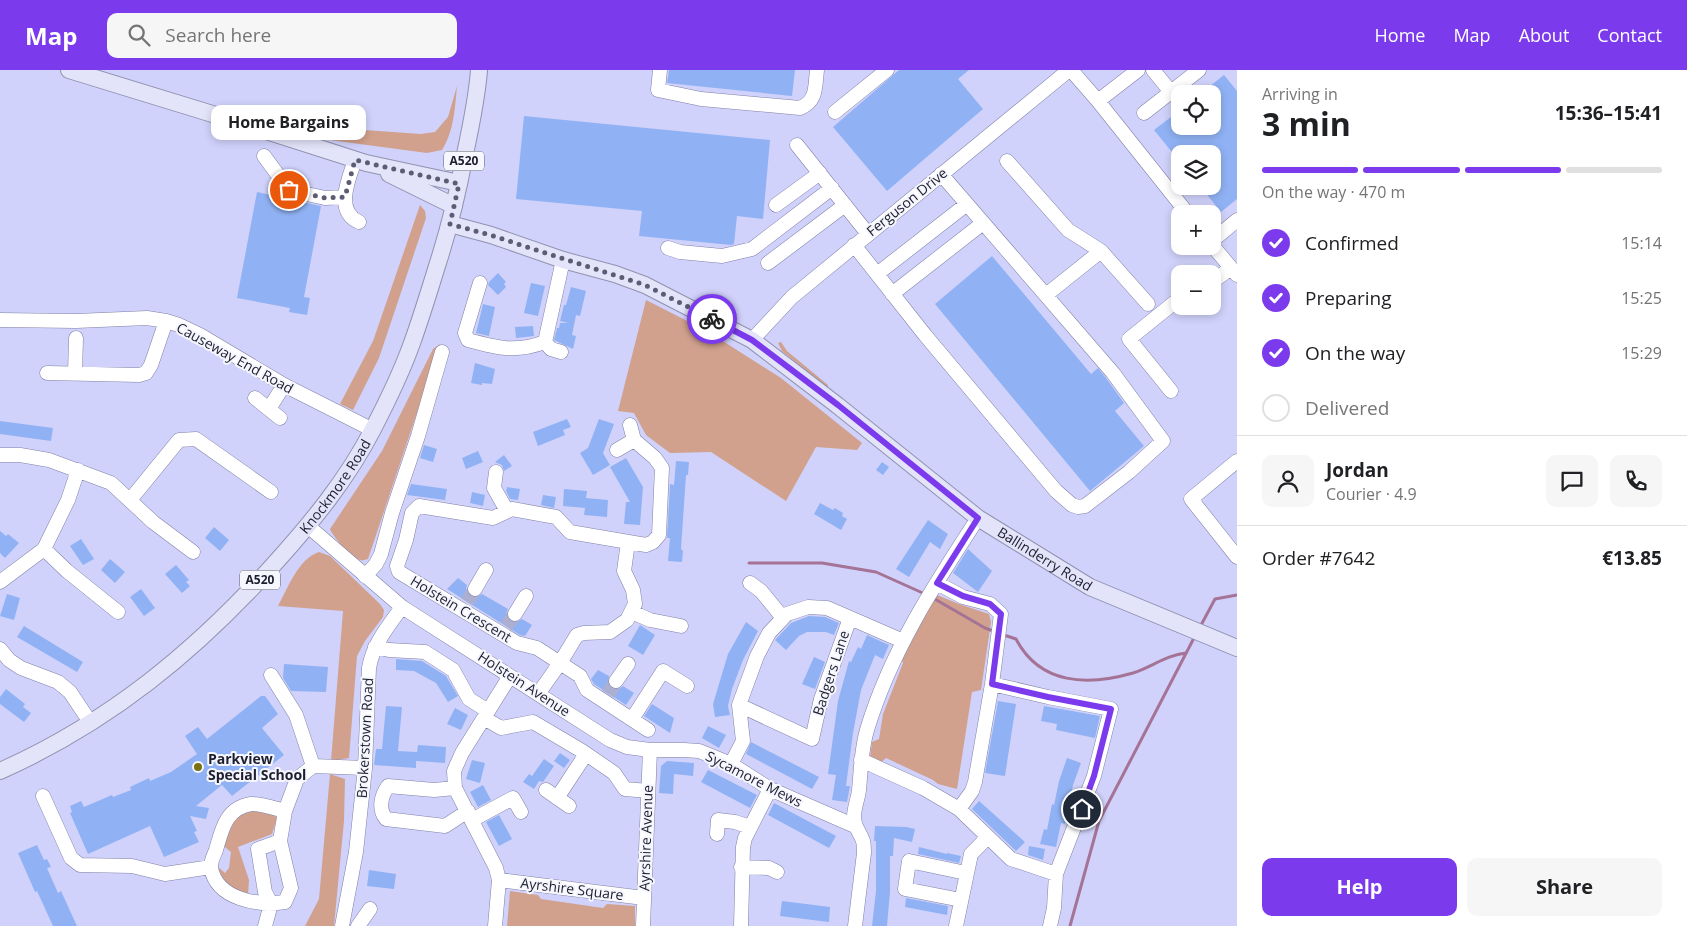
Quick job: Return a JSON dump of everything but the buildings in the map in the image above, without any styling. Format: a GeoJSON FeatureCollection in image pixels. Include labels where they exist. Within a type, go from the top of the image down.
{"type":"FeatureCollection","features":[{"type":"Feature","properties":{"kind":"main road"},"geometry":{"type":"LineString","coordinates":[[69,70],[361,161],[459,184]]}},
{"type":"Feature","properties":{"kind":"main road","name":"Knockmore Road"},"geometry":{"type":"LineString","coordinates":[[0,771],[56,743],[142,688],[170,667],[209,632],[257,584],[327,502],[372,430],[412,345],[450,224],[478,90],[479,70]]}},
{"type":"Feature","properties":{"kind":"main road"},"geometry":{"type":"LineString","coordinates":[[361,161],[454,206]]}},
{"type":"Feature","properties":{"kind":"main road","name":"Ballinderry Road"},"geometry":{"type":"LineString","coordinates":[[450,224],[490,235],[563,260],[615,274],[645,285],[752,340],[838,405],[978,518],[1090,587],[1237,648]]}},
{"type":"Feature","properties":{"kind":"street"},"geometry":{"type":"LineString","coordinates":[[660,70],[658,90],[701,99],[800,108],[811,101],[814,94],[817,70]]}},
{"type":"Feature","properties":{"kind":"street"},"geometry":{"type":"LineString","coordinates":[[835,112],[887,70]]}},
{"type":"Feature","properties":{"kind":"street","name":"Ferguson Drive"},"geometry":{"type":"LineString","coordinates":[[752,340],[792,296],[1070,70],[1098,101],[1181,205]]}},
{"type":"Feature","properties":{"kind":"street"},"geometry":{"type":"LineString","coordinates":[[1098,101],[1138,70]]}},
{"type":"Feature","properties":{"kind":"street"},"geometry":{"type":"LineString","coordinates":[[1144,113],[1171,92],[1153,70]]}},
{"type":"Feature","properties":{"kind":"street"},"geometry":{"type":"LineString","coordinates":[[1180,85],[1199,70]]}},
{"type":"Feature","properties":{"kind":"street"},"geometry":{"type":"LineString","coordinates":[[797,145],[868,234]]}},
{"type":"Feature","properties":{"kind":"street"},"geometry":{"type":"LineString","coordinates":[[264,156],[289,190],[325,198],[345,197]]}},
{"type":"Feature","properties":{"kind":"street"},"geometry":{"type":"LineString","coordinates":[[359,222],[348,212],[345,197],[361,161]]}},
{"type":"Feature","properties":{"kind":"street"},"geometry":{"type":"LineString","coordinates":[[1007,161],[1068,230],[1101,251],[1148,304]]}},
{"type":"Feature","properties":{"kind":"street"},"geometry":{"type":"LineString","coordinates":[[776,205],[820,173]]}},
{"type":"Feature","properties":{"kind":"street"},"geometry":{"type":"LineString","coordinates":[[854,245],[942,356],[1056,491],[1072,505],[1078,507],[1085,506],[1129,472],[1163,441],[1113,373],[941,174]]}},
{"type":"Feature","properties":{"kind":"street"},"geometry":{"type":"LineString","coordinates":[[668,248],[680,252],[722,256],[752,249],[832,188]]}},
{"type":"Feature","properties":{"kind":"street"},"geometry":{"type":"LineString","coordinates":[[877,274],[967,204]]}},
{"type":"Feature","properties":{"kind":"street"},"geometry":{"type":"LineString","coordinates":[[768,263],[845,205]]}},
{"type":"Feature","properties":{"kind":"street"},"geometry":{"type":"LineString","coordinates":[[1221,233],[1237,220]]}},
{"type":"Feature","properties":{"kind":"street"},"geometry":{"type":"LineString","coordinates":[[892,294],[983,223]]}},
{"type":"Feature","properties":{"kind":"street"},"geometry":{"type":"LineString","coordinates":[[1046,295],[1101,251]]}},
{"type":"Feature","properties":{"kind":"street"},"geometry":{"type":"LineString","coordinates":[[1220,255],[1234,272],[1221,278]]}},
{"type":"Feature","properties":{"kind":"street"},"geometry":{"type":"LineString","coordinates":[[545,342],[563,260]]}},
{"type":"Feature","properties":{"kind":"street"},"geometry":{"type":"LineString","coordinates":[[480,292],[465,333],[468,340],[507,349],[533,346],[545,342]]}},
{"type":"Feature","properties":{"kind":"street"},"geometry":{"type":"LineString","coordinates":[[1171,305],[1129,339],[1172,391]]}},
{"type":"Feature","properties":{"kind":"street","name":"Causeway End Road"},"geometry":{"type":"LineString","coordinates":[[0,320],[76,321],[147,318],[166,321],[200,335],[284,385],[372,430]]}},
{"type":"Feature","properties":{"kind":"street"},"geometry":{"type":"LineString","coordinates":[[47,373],[139,375],[146,373],[151,365],[166,321]]}},
{"type":"Feature","properties":{"kind":"street"},"geometry":{"type":"LineString","coordinates":[[75,374],[76,338]]}},
{"type":"Feature","properties":{"kind":"street"},"geometry":{"type":"LineString","coordinates":[[545,342],[551,349],[561,352]]}},
{"type":"Feature","properties":{"kind":"street"},"geometry":{"type":"LineString","coordinates":[[365,576],[382,554],[392,513],[418,436],[442,352]]}},
{"type":"Feature","properties":{"kind":"street"},"geometry":{"type":"LineString","coordinates":[[269,409],[284,385]]}},
{"type":"Feature","properties":{"kind":"street"},"geometry":{"type":"LineString","coordinates":[[256,398],[280,418]]}},
{"type":"Feature","properties":{"kind":"street"},"geometry":{"type":"LineString","coordinates":[[617,450],[634,440],[630,425]]}},
{"type":"Feature","properties":{"kind":"street"},"geometry":{"type":"LineString","coordinates":[[130,500],[180,440],[196,439],[271,492]]}},
{"type":"Feature","properties":{"kind":"street","name":"Holstein Crescent"},"geometry":{"type":"LineString","coordinates":[[634,440],[656,458],[662,468],[659,535],[653,542],[646,545],[570,532],[556,517],[512,509],[493,518],[419,506],[412,514],[397,566],[399,572],[465,606],[504,630],[517,643],[537,648],[580,676],[587,690],[606,698],[648,730]]}},
{"type":"Feature","properties":{"kind":"street"},"geometry":{"type":"LineString","coordinates":[[0,454],[49,460],[111,483],[153,522],[192,552]]}},
{"type":"Feature","properties":{"kind":"street"},"geometry":{"type":"LineString","coordinates":[[1237,462],[1190,499],[1237,557]]}},
{"type":"Feature","properties":{"kind":"street"},"geometry":{"type":"LineString","coordinates":[[0,582],[44,549],[68,500],[78,470]]}},
{"type":"Feature","properties":{"kind":"street"},"geometry":{"type":"LineString","coordinates":[[496,472],[494,488],[506,511]]}},
{"type":"Feature","properties":{"kind":"street"},"geometry":{"type":"LineString","coordinates":[[855,926],[864,853],[863,842],[855,826],[854,815],[859,793],[861,760],[866,731],[882,686],[903,641],[934,586],[978,518]]}},
{"type":"Feature","properties":{"kind":"street"},"geometry":{"type":"LineString","coordinates":[[308,526],[402,607]]}},
{"type":"Feature","properties":{"kind":"street"},"geometry":{"type":"LineString","coordinates":[[538,694],[560,663],[576,635],[610,632],[627,620],[632,612],[635,604],[632,590],[624,571],[628,542]]}},
{"type":"Feature","properties":{"kind":"street"},"geometry":{"type":"LineString","coordinates":[[44,549],[67,571],[118,612]]}},
{"type":"Feature","properties":{"kind":"street"},"geometry":{"type":"LineString","coordinates":[[475,589],[486,570]]}},
{"type":"Feature","properties":{"kind":"street"},"geometry":{"type":"LineString","coordinates":[[750,583],[761,591],[783,618]]}},
{"type":"Feature","properties":{"kind":"street"},"geometry":{"type":"LineString","coordinates":[[934,586],[990,604],[1001,614],[992,684],[975,782],[972,791],[959,809]]}},
{"type":"Feature","properties":{"kind":"street"},"geometry":{"type":"LineString","coordinates":[[515,614],[526,596]]}},
{"type":"Feature","properties":{"kind":"street","name":"Brokerstown Road"},"geometry":{"type":"LineString","coordinates":[[342,926],[356,852],[365,768],[371,657],[390,622],[402,607]]}},
{"type":"Feature","properties":{"kind":"street","name":"Holstein Avenue"},"geometry":{"type":"LineString","coordinates":[[402,607],[610,740],[627,747],[650,750]]}},
{"type":"Feature","properties":{"kind":"street","name":"Badgers Lane"},"geometry":{"type":"LineString","coordinates":[[731,764],[743,741],[739,705],[756,656],[769,633],[787,614],[808,607],[827,608],[903,641]]}},
{"type":"Feature","properties":{"kind":"street"},"geometry":{"type":"LineString","coordinates":[[632,612],[650,620],[681,626]]}},
{"type":"Feature","properties":{"kind":"street","name":"Badgers Lane"},"geometry":{"type":"LineString","coordinates":[[739,705],[812,739],[821,698],[850,618]]}},
{"type":"Feature","properties":{"kind":"street"},"geometry":{"type":"LineString","coordinates":[[375,647],[388,650],[425,652],[453,670],[469,699],[501,728],[533,722],[614,773],[625,789],[648,791]]}},
{"type":"Feature","properties":{"kind":"street"},"geometry":{"type":"LineString","coordinates":[[0,649],[9,660],[21,668],[58,682],[70,692],[90,722]]}},
{"type":"Feature","properties":{"kind":"street"},"geometry":{"type":"LineString","coordinates":[[616,682],[628,664]]}},
{"type":"Feature","properties":{"kind":"street"},"geometry":{"type":"LineString","coordinates":[[632,719],[664,671],[688,686]]}},
{"type":"Feature","properties":{"kind":"street"},"geometry":{"type":"LineString","coordinates":[[271,675],[296,715],[313,766]]}},
{"type":"Feature","properties":{"kind":"street"},"geometry":{"type":"LineString","coordinates":[[496,926],[500,880],[496,868],[455,788],[454,771],[462,753],[510,676]]}},
{"type":"Feature","properties":{"kind":"street"},"geometry":{"type":"LineString","coordinates":[[992,684],[1111,709],[1094,776],[1056,874],[1054,908],[1050,926]]}},
{"type":"Feature","properties":{"kind":"street","name":"Sycamore Mews"},"geometry":{"type":"LineString","coordinates":[[650,750],[699,751],[731,764],[770,789],[855,826]]}},
{"type":"Feature","properties":{"kind":"street","name":"Ayrshire Avenue"},"geometry":{"type":"LineString","coordinates":[[644,926],[650,750]]}},
{"type":"Feature","properties":{"kind":"street"},"geometry":{"type":"LineString","coordinates":[[558,798],[586,754]]}},
{"type":"Feature","properties":{"kind":"street"},"geometry":{"type":"LineString","coordinates":[[861,760],[923,788],[959,809],[1011,859],[1056,874]]}},
{"type":"Feature","properties":{"kind":"street"},"geometry":{"type":"LineString","coordinates":[[285,811],[252,804],[233,811],[223,825],[211,867],[219,885],[228,893],[248,901],[271,904],[285,902],[291,888],[280,841],[285,811],[297,779],[313,766],[365,768]]}},
{"type":"Feature","properties":{"kind":"street"},"geometry":{"type":"LineString","coordinates":[[455,788],[434,790],[388,786],[383,794],[381,812],[386,820],[445,826],[513,798],[520,812]]}},
{"type":"Feature","properties":{"kind":"street"},"geometry":{"type":"LineString","coordinates":[[741,926],[743,847],[750,827],[770,789]]}},
{"type":"Feature","properties":{"kind":"street"},"geometry":{"type":"LineString","coordinates":[[43,796],[71,858],[80,865],[132,866],[165,874],[211,867]]}},
{"type":"Feature","properties":{"kind":"street"},"geometry":{"type":"LineString","coordinates":[[717,834],[718,820],[735,822],[750,827]]}},
{"type":"Feature","properties":{"kind":"street"},"geometry":{"type":"LineString","coordinates":[[956,926],[971,854],[988,837]]}},
{"type":"Feature","properties":{"kind":"street"},"geometry":{"type":"LineString","coordinates":[[265,926],[271,904],[265,892],[258,849],[280,841]]}},
{"type":"Feature","properties":{"kind":"street"},"geometry":{"type":"LineString","coordinates":[[960,900],[905,889],[909,861],[966,873]]}},
{"type":"Feature","properties":{"kind":"street"},"geometry":{"type":"LineString","coordinates":[[742,867],[769,868],[777,872]]}},
{"type":"Feature","properties":{"kind":"street","name":"Ayrshire Square"},"geometry":{"type":"LineString","coordinates":[[500,880],[644,898]]}},
{"type":"Feature","properties":{"kind":"street"},"geometry":{"type":"LineString","coordinates":[[358,926],[370,909]]}},
{"type":"Feature","properties":{"kind":"shaded area"},"geometry":{"type":"Polygon","coordinates":[[[457,86],[455,111],[449,135],[442,150],[427,153],[292,135],[293,125],[421,134],[435,132],[448,117],[457,86]]]}},
{"type":"Feature","properties":{"kind":"shaded area"},"geometry":{"type":"Polygon","coordinates":[[[420,205],[425,211],[426,218],[379,358],[353,410],[340,404],[373,341],[420,205]]]}},
{"type":"Feature","properties":{"kind":"shaded area"},"geometry":{"type":"Polygon","coordinates":[[[646,300],[707,331],[781,378],[862,443],[857,450],[816,447],[786,501],[711,452],[670,453],[646,435],[634,413],[618,411],[646,300]]]}},
{"type":"Feature","properties":{"kind":"shaded area"},"geometry":{"type":"Polygon","coordinates":[[[781,342],[787,351],[828,385],[828,388],[782,351],[778,343],[781,342]]]}},
{"type":"Feature","properties":{"kind":"shaded area"},"geometry":{"type":"Polygon","coordinates":[[[440,344],[368,559],[360,560],[343,546],[330,529],[382,451],[433,349],[440,344]]]}},
{"type":"Feature","properties":{"kind":"shaded area"},"geometry":{"type":"Polygon","coordinates":[[[319,552],[330,556],[384,610],[383,617],[365,641],[357,656],[349,758],[331,761],[343,611],[278,606],[299,567],[319,552]]]}},
{"type":"Feature","properties":{"kind":"shaded area"},"geometry":{"type":"Polygon","coordinates":[[[937,595],[989,614],[991,622],[981,690],[972,692],[957,789],[938,784],[886,758],[880,763],[870,757],[872,742],[879,739],[883,714],[903,663],[901,657],[933,598],[937,595]]]}},
{"type":"Feature","properties":{"kind":"shaded area"},"geometry":{"type":"Polygon","coordinates":[[[330,774],[345,779],[344,821],[334,926],[305,926],[319,899],[330,774]]]}},
{"type":"Feature","properties":{"kind":"shaded area"},"geometry":{"type":"Polygon","coordinates":[[[252,811],[273,814],[277,818],[272,834],[238,847],[249,880],[248,895],[229,885],[218,867],[225,873],[229,868],[231,852],[221,844],[235,817],[252,811]]]}},
{"type":"Feature","properties":{"kind":"shaded area"},"geometry":{"type":"Polygon","coordinates":[[[510,891],[538,895],[541,899],[603,908],[607,904],[635,906],[635,926],[507,926],[510,891]]]}},
{"type":"Feature","properties":{"kind":"waterway"},"geometry":{"type":"LineString","coordinates":[[749,563],[822,563],[876,572],[925,594]]}},
{"type":"Feature","properties":{"kind":"waterway"},"geometry":{"type":"LineString","coordinates":[[1200,627],[1215,599],[1237,595]]}},
{"type":"Feature","properties":{"kind":"waterway"},"geometry":{"type":"LineString","coordinates":[[933,598],[985,628],[996,632]]}},
{"type":"Feature","properties":{"kind":"waterway"},"geometry":{"type":"LineString","coordinates":[[1001,634],[1016,639],[1026,654],[1038,666],[1067,678],[1083,680],[1099,680],[1133,673],[1172,656],[1186,653]]}},
{"type":"Feature","properties":{"kind":"waterway"},"geometry":{"type":"LineString","coordinates":[[1070,926],[1099,821],[1195,636]]}},
{"type":"Feature","properties":{"kind":"tunnel"},"geometry":{"type":"LineString","coordinates":[[467,602],[475,589]]}},
{"type":"Feature","properties":{"kind":"tunnel"},"geometry":{"type":"LineString","coordinates":[[506,626],[515,614]]}},
{"type":"Feature","properties":{"kind":"tunnel"},"geometry":{"type":"LineString","coordinates":[[608,694],[616,681]]}},
{"type":"Feature","properties":{"kind":"way so far"},"geometry":{"type":"LineString","coordinates":[[289,190],[325,198],[345,197],[355,160],[459,184],[450,224],[490,235],[563,260],[615,274],[645,285],[712,319]]}},
{"type":"Feature","properties":{"kind":"place","name":"Home Bargains"},"geometry":{"type":"Point","coordinates":[289,190]}},
{"type":"Feature","properties":{"kind":"place","name":"Parkview Special School"},"geometry":{"type":"Point","coordinates":[198,767]}},
{"type":"Feature","properties":{"kind":"route"},"geometry":{"type":"LineString","coordinates":[[712,319],[752,340],[838,405],[978,518],[937,583],[963,596],[990,604],[1001,614],[992,684],[1111,709],[1094,776],[1082,809]]}}]}
